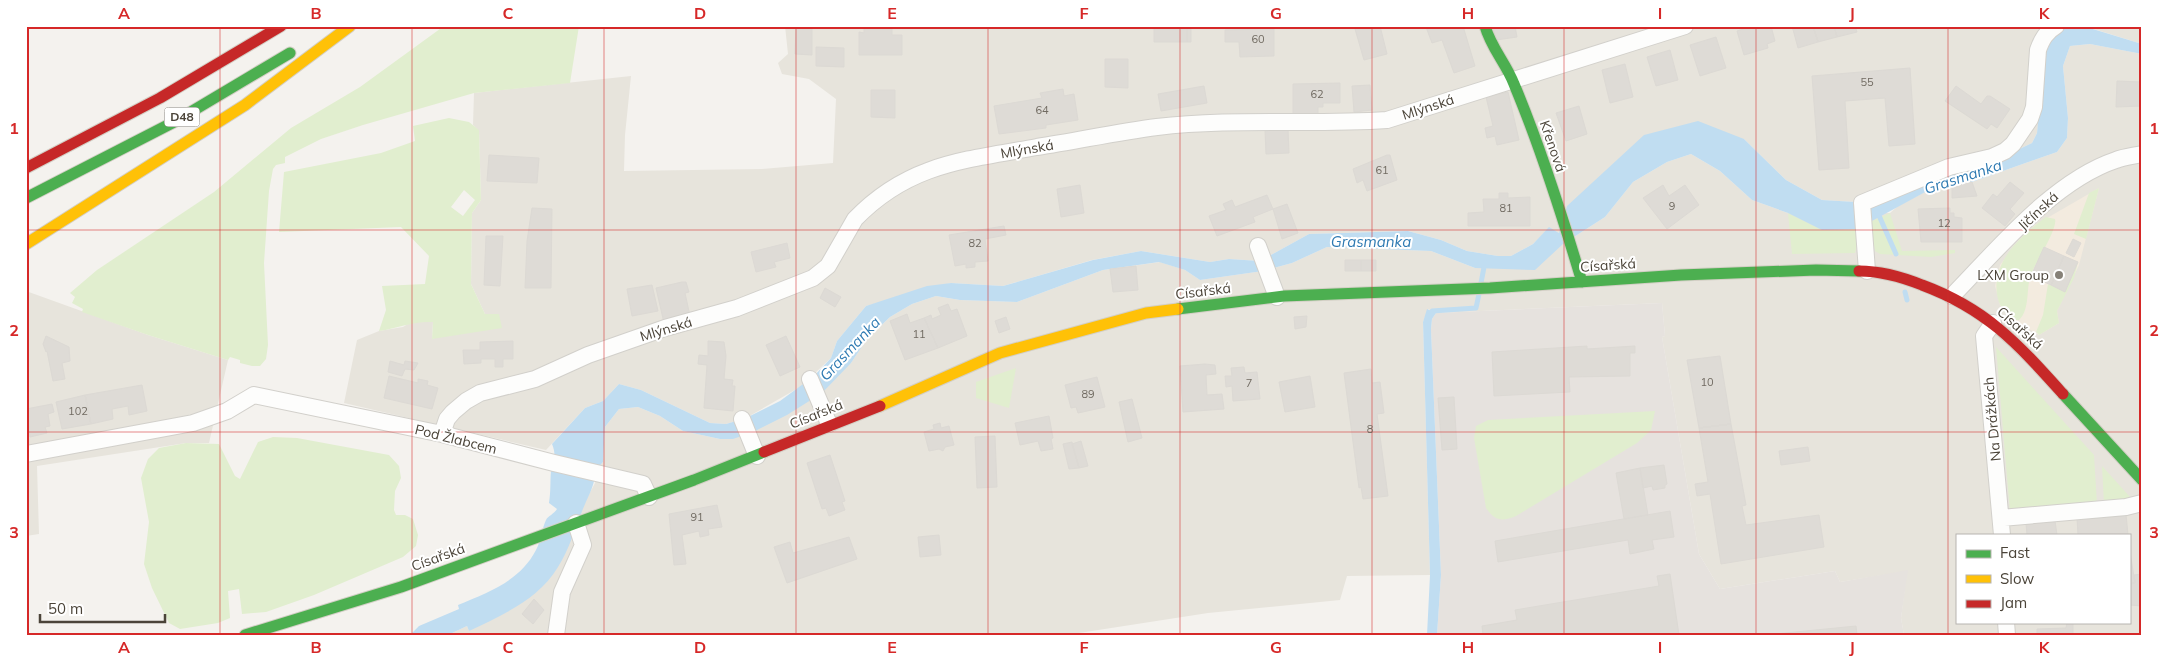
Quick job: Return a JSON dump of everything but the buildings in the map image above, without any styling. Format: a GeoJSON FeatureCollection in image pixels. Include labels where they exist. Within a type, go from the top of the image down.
{"type":"FeatureCollection","features":[{"type":"Feature","properties":{"kind":"main road","name":"D48"},"geometry":{"type":"LineString","coordinates":[[26,168],[160,98],[281,26]]}},
{"type":"Feature","properties":{"kind":"main road","name":"D48"},"geometry":{"type":"LineString","coordinates":[[26,198],[174,122],[333,26]]}},
{"type":"Feature","properties":{"kind":"main road"},"geometry":{"type":"LineString","coordinates":[[26,244],[246,105],[350,26]]}},
{"type":"Feature","properties":{"kind":"main road","name":"Křenová"},"geometry":{"type":"LineString","coordinates":[[1484,26],[1487,39],[1513,80],[1570,240],[1582,282]]}},
{"type":"Feature","properties":{"kind":"main road","name":"Císařská"},"geometry":{"type":"LineString","coordinates":[[245,635],[401,587],[648,497],[756,456],[829,424],[882,405],[996,354],[1146,313],[1277,297],[1475,287],[1490,288],[1816,270],[1867,271],[1895,275],[1908,278],[1952,296],[1993,323],[2030,356],[2142,480]]}},
{"type":"Feature","properties":{"kind":"street","name":"Mlýnská"},"geometry":{"type":"LineString","coordinates":[[442,434],[447,419],[453,412],[466,401],[480,393],[535,379],[588,355],[665,328],[745,305],[813,278],[828,266],[861,212],[890,190],[916,174],[958,161],[1157,127],[1232,122],[1350,122],[1387,120],[1666,29],[1685,26]]}},
{"type":"Feature","properties":{"kind":"street"},"geometry":{"type":"LineString","coordinates":[[1867,271],[1866,225],[1862,202],[1949,168],[1992,157],[2005,151],[2013,144],[2030,118],[2034,108],[2038,50],[2041,41],[2056,26]]}},
{"type":"Feature","properties":{"kind":"street","name":"Jičínská"},"geometry":{"type":"LineString","coordinates":[[1952,296],[2038,210],[2067,185],[2115,160],[2142,154]]}},
{"type":"Feature","properties":{"kind":"street"},"geometry":{"type":"LineString","coordinates":[[1262,258],[1277,297]]}},
{"type":"Feature","properties":{"kind":"street","name":"Na Drážkách"},"geometry":{"type":"LineString","coordinates":[[1993,323],[1984,336],[2002,534]]}},
{"type":"Feature","properties":{"kind":"street"},"geometry":{"type":"LineString","coordinates":[[810,379],[829,424]]}},
{"type":"Feature","properties":{"kind":"street","name":"Pod Žlabcem"},"geometry":{"type":"LineString","coordinates":[[26,454],[193,423],[228,411],[254,396],[442,434],[643,484],[648,497]]}},
{"type":"Feature","properties":{"kind":"street"},"geometry":{"type":"LineString","coordinates":[[745,427],[756,456]]}},
{"type":"Feature","properties":{"kind":"street"},"geometry":{"type":"LineString","coordinates":[[2001,518],[2126,507],[2142,503]]}},
{"type":"Feature","properties":{"kind":"street"},"geometry":{"type":"LineString","coordinates":[[556,635],[562,592],[583,545],[576,523]]}},
{"type":"Feature","properties":{"kind":"shaded area"},"geometry":{"type":"Polygon","coordinates":[[[785,26],[2079,26],[2072,28],[2042,95],[2037,133],[2032,143],[2007,155],[1856,202],[1822,200],[1786,180],[1744,139],[1606,171],[1568,206],[1559,233],[1549,228],[1533,244],[1511,256],[1467,251],[1441,240],[1408,231],[1309,234],[1260,261],[1229,259],[1210,262],[1141,251],[1092,260],[1003,286],[951,283],[866,306],[837,341],[831,358],[800,387],[746,418],[726,424],[710,423],[641,390],[619,384],[603,401],[585,408],[546,450],[344,403],[357,340],[379,331],[403,327],[413,321],[433,322],[432,339],[485,314],[471,284],[472,213],[481,200],[479,131],[473,125],[474,93],[631,76],[625,135],[624,171],[762,169],[833,163],[836,99],[809,79],[782,74],[778,63],[788,54],[785,26]]]}},
{"type":"Feature","properties":{"kind":"shaded area"},"geometry":{"type":"Polygon","coordinates":[[[2083,26],[2142,26],[2142,44],[2097,30],[2083,26]]]}},
{"type":"Feature","properties":{"kind":"shaded area"},"geometry":{"type":"Polygon","coordinates":[[[2090,44],[2142,54],[2142,635],[1904,635],[1901,618],[1907,571],[1840,582],[1835,571],[1720,589],[1699,554],[1662,337],[1665,336],[1662,303],[1436,313],[1428,309],[1423,322],[1430,575],[1347,576],[1340,600],[1208,613],[1066,635],[448,635],[467,626],[469,631],[582,508],[603,462],[605,427],[619,409],[638,407],[660,416],[683,431],[720,439],[851,363],[867,339],[890,317],[912,304],[936,296],[960,300],[1017,302],[1103,270],[1160,262],[1185,270],[1200,280],[1263,271],[1292,263],[1327,247],[1431,251],[1475,268],[1563,244],[1605,217],[1633,182],[1667,162],[1691,154],[1720,171],[1752,200],[1788,213],[1890,213],[1898,206],[1940,184],[1972,182],[2057,152],[2067,138],[2068,118],[2063,66],[2070,46],[2090,44]]]}},
{"type":"Feature","properties":{"kind":"shaded area"},"geometry":{"type":"Polygon","coordinates":[[[2099,188],[2079,265],[2057,311],[2059,323],[2039,335],[2010,318],[2000,305],[1995,286],[2000,265],[2019,240],[2035,225],[2099,188]]]}},
{"type":"Feature","properties":{"kind":"shaded area"},"geometry":{"type":"Polygon","coordinates":[[[26,291],[148,335],[228,360],[209,443],[186,443],[37,466],[39,534],[26,536],[26,291]]]}},
{"type":"Feature","properties":{"kind":"shaded area"},"geometry":{"type":"Polygon","coordinates":[[[1662,303],[1665,336],[1662,337],[1699,554],[1720,589],[1835,571],[1840,582],[1908,570],[1901,618],[1904,635],[1437,635],[1441,575],[1431,329],[1432,319],[1436,313],[1662,303]]]}},
{"type":"Feature","properties":{"kind":"green space"},"geometry":{"type":"Polygon","coordinates":[[[444,26],[579,26],[570,83],[474,93],[321,139],[285,157],[285,163],[276,165],[273,169],[269,191],[264,263],[268,345],[266,359],[260,366],[240,363],[240,360],[230,357],[228,360],[148,335],[82,312],[83,309],[72,303],[75,297],[70,293],[97,270],[214,192],[291,128],[360,87],[444,26]]]}},
{"type":"Feature","properties":{"kind":"green space"},"geometry":{"type":"Polygon","coordinates":[[[449,118],[469,122],[479,130],[481,200],[472,213],[471,284],[485,314],[499,314],[502,328],[432,339],[433,322],[379,331],[386,310],[382,286],[425,284],[429,256],[401,227],[279,232],[284,172],[381,153],[415,141],[413,126],[449,118]],[[464,190],[451,207],[463,216],[475,200],[464,190]]]}},
{"type":"Feature","properties":{"kind":"green space"},"geometry":{"type":"Polygon","coordinates":[[[2099,188],[2086,239],[2074,234],[2089,193],[2099,188]]]}},
{"type":"Feature","properties":{"kind":"green space"},"geometry":{"type":"Polygon","coordinates":[[[1788,213],[1822,230],[1861,229],[1855,253],[1792,254],[1788,213]]]}},
{"type":"Feature","properties":{"kind":"green space"},"geometry":{"type":"Polygon","coordinates":[[[1890,213],[1902,251],[1955,250],[1955,253],[1931,257],[1880,254],[1875,251],[1870,222],[1890,213]]]}},
{"type":"Feature","properties":{"kind":"green space"},"geometry":{"type":"Polygon","coordinates":[[[2046,217],[2055,219],[2053,230],[2032,272],[2027,304],[2023,315],[2019,320],[2014,320],[2006,313],[1999,302],[1996,286],[1998,274],[2002,263],[2017,242],[2046,217]]]}},
{"type":"Feature","properties":{"kind":"green space"},"geometry":{"type":"Polygon","coordinates":[[[2078,262],[2074,278],[2057,311],[2059,323],[2039,335],[2036,332],[2043,315],[2048,284],[2065,291],[2078,262]]]}},
{"type":"Feature","properties":{"kind":"green space"},"geometry":{"type":"Polygon","coordinates":[[[1996,347],[2094,455],[2097,504],[2010,512],[1996,347]]]}},
{"type":"Feature","properties":{"kind":"green space"},"geometry":{"type":"Polygon","coordinates":[[[1016,368],[1009,408],[976,398],[976,382],[1016,368]]]}},
{"type":"Feature","properties":{"kind":"green space"},"geometry":{"type":"Polygon","coordinates":[[[1655,411],[1651,430],[1637,443],[1516,516],[1503,520],[1499,519],[1493,516],[1486,508],[1474,438],[1476,426],[1488,420],[1655,411]]]}},
{"type":"Feature","properties":{"kind":"green space"},"geometry":{"type":"Polygon","coordinates":[[[273,437],[297,438],[389,455],[399,466],[401,478],[395,491],[394,510],[396,515],[405,515],[413,519],[418,535],[416,546],[403,557],[314,595],[266,612],[242,614],[239,589],[228,591],[230,618],[218,623],[180,629],[169,623],[152,588],[144,564],[149,522],[141,478],[148,459],[159,448],[186,443],[219,444],[235,476],[240,479],[258,442],[273,437]]]}},
{"type":"Feature","properties":{"kind":"green space"},"geometry":{"type":"Polygon","coordinates":[[[2102,466],[2131,498],[2104,504],[2102,466]]]}},
{"type":"Feature","properties":{"kind":"water","name":"Grasmanka"},"geometry":{"type":"Polygon","coordinates":[[[2083,26],[2142,44],[2142,54],[2090,44],[2070,46],[2063,66],[2068,118],[2067,138],[2057,152],[1972,182],[1940,184],[1870,222],[1861,229],[1822,230],[1788,213],[1752,200],[1720,171],[1691,154],[1667,162],[1633,182],[1605,217],[1563,244],[1535,270],[1475,268],[1431,251],[1327,247],[1292,263],[1263,271],[1200,280],[1185,270],[1159,262],[1103,270],[1017,302],[960,300],[936,296],[912,304],[890,317],[867,339],[851,363],[822,393],[787,415],[753,432],[733,439],[720,439],[683,431],[660,416],[638,407],[619,409],[605,427],[603,462],[597,472],[567,550],[550,579],[530,598],[469,631],[467,626],[448,635],[410,635],[419,626],[459,609],[458,605],[503,584],[529,561],[538,546],[546,520],[557,509],[549,503],[554,455],[552,444],[585,408],[603,401],[619,384],[641,390],[710,423],[726,424],[746,418],[780,401],[814,376],[831,358],[837,341],[866,306],[927,286],[951,283],[1003,286],[1093,260],[1141,251],[1210,262],[1229,259],[1260,261],[1309,234],[1408,231],[1441,240],[1467,251],[1511,256],[1533,244],[1549,227],[1559,233],[1567,206],[1644,135],[1698,121],[1744,139],[1786,180],[1822,200],[1856,202],[1894,194],[2007,155],[2032,143],[2037,133],[2046,43],[2062,29],[2083,26]]]}},
{"type":"Feature","properties":{"kind":"water"},"geometry":{"type":"Polygon","coordinates":[[[1427,309],[1436,313],[1432,319],[1431,329],[1441,575],[1437,635],[1427,635],[1430,575],[1423,322],[1427,309]]]}},
{"type":"Feature","properties":{"kind":"waterway"},"geometry":{"type":"LineString","coordinates":[[1877,211],[1896,254]]}},
{"type":"Feature","properties":{"kind":"waterway"},"geometry":{"type":"LineString","coordinates":[[1481,283],[1485,262]]}},
{"type":"Feature","properties":{"kind":"waterway"},"geometry":{"type":"LineString","coordinates":[[1905,292],[1907,300]]}},
{"type":"Feature","properties":{"kind":"waterway"},"geometry":{"type":"LineString","coordinates":[[1430,315],[1432,311],[1476,308],[1479,294]]}},
{"type":"Feature","properties":{"kind":"traffic: fast"},"geometry":{"type":"LineString","coordinates":[[1485,26],[1491,41],[1511,76],[1524,108],[1559,207],[1582,282]]}},
{"type":"Feature","properties":{"kind":"traffic: fast"},"geometry":{"type":"LineString","coordinates":[[26,198],[174,122],[290,53]]}},
{"type":"Feature","properties":{"kind":"traffic: fast"},"geometry":{"type":"LineString","coordinates":[[1178,309],[1284,296],[1490,288],[1681,275],[1816,270],[1859,271]]}},
{"type":"Feature","properties":{"kind":"traffic: fast"},"geometry":{"type":"LineString","coordinates":[[2063,394],[2142,480]]}},
{"type":"Feature","properties":{"kind":"traffic: fast"},"geometry":{"type":"LineString","coordinates":[[245,635],[401,587],[694,480],[764,452]]}},
{"type":"Feature","properties":{"kind":"traffic: slow"},"geometry":{"type":"LineString","coordinates":[[26,244],[245,105],[350,26]]}},
{"type":"Feature","properties":{"kind":"traffic: slow"},"geometry":{"type":"LineString","coordinates":[[880,406],[1000,353],[1146,313],[1178,309]]}},
{"type":"Feature","properties":{"kind":"traffic: jam"},"geometry":{"type":"LineString","coordinates":[[26,168],[160,98],[281,26]]}},
{"type":"Feature","properties":{"kind":"traffic: jam"},"geometry":{"type":"LineString","coordinates":[[1859,271],[1884,273],[1907,279],[1965,305],[2016,344],[2063,394]]}},
{"type":"Feature","properties":{"kind":"traffic: jam"},"geometry":{"type":"LineString","coordinates":[[764,452],[880,406]]}},
{"type":"Feature","properties":{"kind":"place","name":"LXM Group"},"geometry":{"type":"Point","coordinates":[2059,275]}}]}
